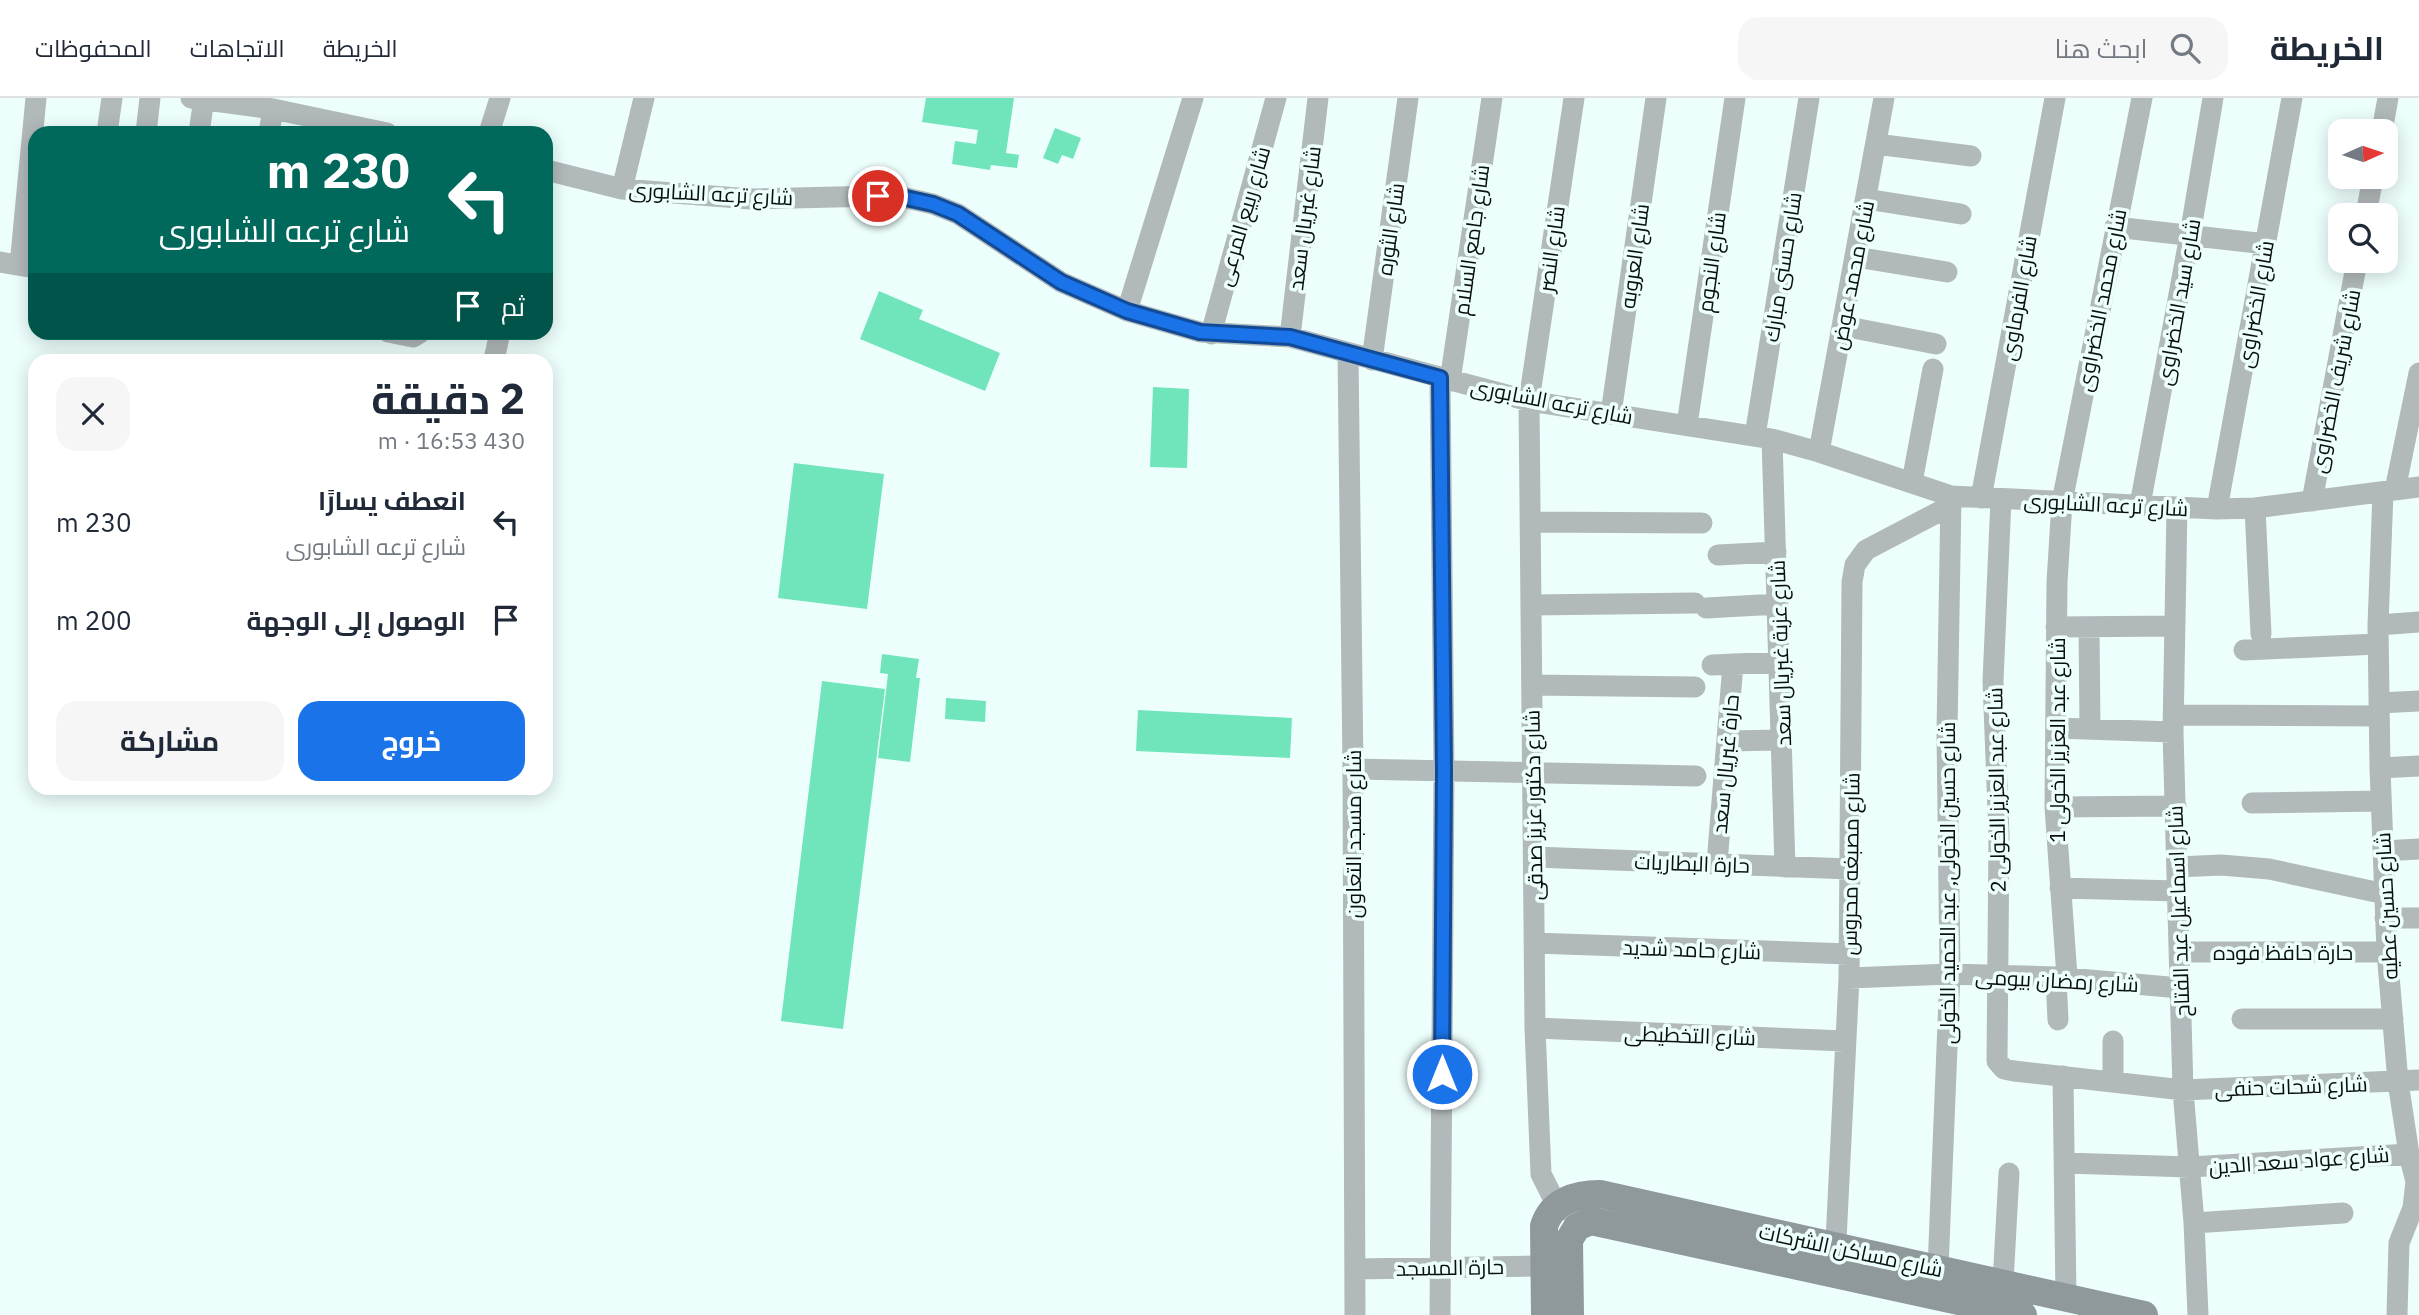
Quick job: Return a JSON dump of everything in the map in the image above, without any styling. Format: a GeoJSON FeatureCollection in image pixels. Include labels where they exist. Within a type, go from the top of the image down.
{"type":"FeatureCollection","features":[{"type":"Feature","properties":{"kind":"street"},"geometry":{"type":"LineString","coordinates":[[33,126],[36,98]]}},
{"type":"Feature","properties":{"kind":"street"},"geometry":{"type":"LineString","coordinates":[[108,126],[112,98]]}},
{"type":"Feature","properties":{"kind":"street"},"geometry":{"type":"LineString","coordinates":[[147,126],[150,98]]}},
{"type":"Feature","properties":{"kind":"street"},"geometry":{"type":"LineString","coordinates":[[491,126],[500,98]]}},
{"type":"Feature","properties":{"kind":"street"},"geometry":{"type":"LineString","coordinates":[[622,189],[644,98]]}},
{"type":"Feature","properties":{"kind":"street"},"geometry":{"type":"LineString","coordinates":[[1127,311],[1193,98]]}},
{"type":"Feature","properties":{"kind":"street","name":"شارع ربيع المرعى"},"geometry":{"type":"LineString","coordinates":[[1211,334],[1276,98]]}},
{"type":"Feature","properties":{"kind":"street","name":"شارع غبريال سعد"},"geometry":{"type":"LineString","coordinates":[[1290,337],[1318,98]]}},
{"type":"Feature","properties":{"kind":"street","name":"شارع الثوره"},"geometry":{"type":"LineString","coordinates":[[1372,360],[1408,98]]}},
{"type":"Feature","properties":{"kind":"street","name":"شارع جامع السلام"},"geometry":{"type":"LineString","coordinates":[[1440,1315],[1445,380],[1492,98]]}},
{"type":"Feature","properties":{"kind":"street","name":"شارع النصر"},"geometry":{"type":"LineString","coordinates":[[1529,401],[1574,98]]}},
{"type":"Feature","properties":{"kind":"street","name":"شارع العروبه"},"geometry":{"type":"LineString","coordinates":[[1611,414],[1656,98]]}},
{"type":"Feature","properties":{"kind":"street","name":"شارع النجوم"},"geometry":{"type":"LineString","coordinates":[[1686,425],[1735,98]]}},
{"type":"Feature","properties":{"kind":"street","name":"شارع حسنى مبارك"},"geometry":{"type":"LineString","coordinates":[[1764,437],[1809,98]]}},
{"type":"Feature","properties":{"kind":"street","name":"شارع محمد عوض"},"geometry":{"type":"LineString","coordinates":[[1819,452],[1884,98]]}},
{"type":"Feature","properties":{"kind":"street","name":"شارع الفرماوى"},"geometry":{"type":"LineString","coordinates":[[1991,499],[2055,98]]}},
{"type":"Feature","properties":{"kind":"street","name":"شارع محمد الخضراوى"},"geometry":{"type":"LineString","coordinates":[[2062,502],[2142,98]]}},
{"type":"Feature","properties":{"kind":"street","name":"شارع سيد الخضراوى"},"geometry":{"type":"LineString","coordinates":[[2140,505],[2213,98]]}},
{"type":"Feature","properties":{"kind":"street","name":"شارع الخضراوى"},"geometry":{"type":"LineString","coordinates":[[2217,509],[2292,98]]}},
{"type":"Feature","properties":{"kind":"street"},"geometry":{"type":"LineString","coordinates":[[2384,119],[2388,98]]}},
{"type":"Feature","properties":{"kind":"street"},"geometry":{"type":"LineString","coordinates":[[199,126],[199,99],[273,109],[331,126]]}},
{"type":"Feature","properties":{"kind":"street"},"geometry":{"type":"LineString","coordinates":[[271,126],[273,109]]}},
{"type":"Feature","properties":{"kind":"street"},"geometry":{"type":"LineString","coordinates":[[1876,144],[1971,156]]}},
{"type":"Feature","properties":{"kind":"street"},"geometry":{"type":"LineString","coordinates":[[18,265],[28,172]]}},
{"type":"Feature","properties":{"kind":"street","name":"شارع ترعه الشابورى"},"geometry":{"type":"LineString","coordinates":[[553,172],[622,189],[751,200],[878,196],[933,204],[958,214],[1061,282],[1127,311],[1211,334],[1290,337],[1529,401],[1764,437],[1912,482],[1950,501],[1991,499],[2217,509],[2255,508],[2419,487]]}},
{"type":"Feature","properties":{"kind":"street"},"geometry":{"type":"LineString","coordinates":[[1866,199],[1961,214]]}},
{"type":"Feature","properties":{"kind":"street"},"geometry":{"type":"LineString","coordinates":[[2115,227],[2266,244]]}},
{"type":"Feature","properties":{"kind":"street"},"geometry":{"type":"LineString","coordinates":[[1856,257],[1947,272]]}},
{"type":"Feature","properties":{"kind":"street","name":"شارع شريف الخضراوى"},"geometry":{"type":"LineString","coordinates":[[2312,501],[2355,273]]}},
{"type":"Feature","properties":{"kind":"street"},"geometry":{"type":"LineString","coordinates":[[1843,326],[1936,344]]}},
{"type":"Feature","properties":{"kind":"street","name":"شارع مسجد التعاون"},"geometry":{"type":"LineString","coordinates":[[1348,353],[1355,1315]]}},
{"type":"Feature","properties":{"kind":"street"},"geometry":{"type":"LineString","coordinates":[[1912,482],[1933,369]]}},
{"type":"Feature","properties":{"kind":"street","name":"شارع حسين عطيه"},"geometry":{"type":"LineString","coordinates":[[2397,1315],[2399,1243],[2416,1208],[2416,1182],[2409,1154],[2409,1081],[2393,1018],[2387,952],[2378,635],[2389,491],[2419,373]]}},
{"type":"Feature","properties":{"kind":"street","name":"شارع دكتور عزيز صدقى"},"geometry":{"type":"LineString","coordinates":[[1529,401],[1535,1028],[1541,1174],[1560,1204],[1569,1212],[1591,1221]]}},
{"type":"Feature","properties":{"kind":"street","name":"شارع عزبة غبريال سعد"},"geometry":{"type":"LineString","coordinates":[[1764,437],[1776,552],[1785,867]]}},
{"type":"Feature","properties":{"kind":"street","name":"شارع عبد العزيز الخولى 2"},"geometry":{"type":"LineString","coordinates":[[1991,499],[1993,681],[1999,836],[1996,1051],[1997,1061],[2004,1069],[2014,1071]]}},
{"type":"Feature","properties":{"kind":"street","name":"شارع مصبغه محروس"},"geometry":{"type":"LineString","coordinates":[[1835,1276],[1849,978],[1852,582],[1855,565],[1866,550],[1950,501]]}},
{"type":"Feature","properties":{"kind":"street","name":"شارع حسين الخولى, عبد الحميد الخولى"},"geometry":{"type":"LineString","coordinates":[[1938,1269],[1950,974],[1947,745],[1950,501]]}},
{"type":"Feature","properties":{"kind":"street","name":"شارع عبد العزيز الخولى 1"},"geometry":{"type":"LineString","coordinates":[[2058,1020],[2062,977],[2055,807],[2056,626],[2062,502]]}},
{"type":"Feature","properties":{"kind":"street","name":"شارع اسماعيل عبد الفتاح"},"geometry":{"type":"LineString","coordinates":[[2177,507],[2173,724],[2183,1090],[2194,1223],[2198,1315]]}},
{"type":"Feature","properties":{"kind":"street"},"geometry":{"type":"LineString","coordinates":[[2255,508],[2261,634]]}},
{"type":"Feature","properties":{"kind":"street"},"geometry":{"type":"LineString","coordinates":[[1530,522],[1702,523]]}},
{"type":"Feature","properties":{"kind":"street"},"geometry":{"type":"LineString","coordinates":[[1718,555],[1776,552]]}},
{"type":"Feature","properties":{"kind":"street"},"geometry":{"type":"LineString","coordinates":[[1531,605],[1778,604]]}},
{"type":"Feature","properties":{"kind":"street"},"geometry":{"type":"LineString","coordinates":[[2244,650],[2378,635],[2419,622]]}},
{"type":"Feature","properties":{"kind":"street"},"geometry":{"type":"LineString","coordinates":[[2056,626],[2175,626]]}},
{"type":"Feature","properties":{"kind":"street"},"geometry":{"type":"LineString","coordinates":[[2089,627],[2090,729]]}},
{"type":"Feature","properties":{"kind":"street","name":"حارة غبريال سعد"},"geometry":{"type":"LineString","coordinates":[[1717,864],[1728,741],[1722,665],[1780,662]]}},
{"type":"Feature","properties":{"kind":"street"},"geometry":{"type":"LineString","coordinates":[[1532,685],[1695,687]]}},
{"type":"Feature","properties":{"kind":"street"},"geometry":{"type":"LineString","coordinates":[[2056,728],[2090,729],[2379,710],[2419,701]]}},
{"type":"Feature","properties":{"kind":"street"},"geometry":{"type":"LineString","coordinates":[[1728,741],[1782,740]]}},
{"type":"Feature","properties":{"kind":"street"},"geometry":{"type":"LineString","coordinates":[[2380,768],[2419,766]]}},
{"type":"Feature","properties":{"kind":"street"},"geometry":{"type":"LineString","coordinates":[[1353,769],[1696,776]]}},
{"type":"Feature","properties":{"kind":"street"},"geometry":{"type":"LineString","coordinates":[[2252,803],[2381,801]]}},
{"type":"Feature","properties":{"kind":"street"},"geometry":{"type":"LineString","coordinates":[[2055,807],[2176,806]]}},
{"type":"Feature","properties":{"kind":"street"},"geometry":{"type":"LineString","coordinates":[[2384,851],[2419,849]]}},
{"type":"Feature","properties":{"kind":"street","name":"حارة البطاريات"},"geometry":{"type":"LineString","coordinates":[[1534,857],[1850,869]]}},
{"type":"Feature","properties":{"kind":"street"},"geometry":{"type":"LineString","coordinates":[[2177,867],[2221,865],[2269,869],[2385,894]]}},
{"type":"Feature","properties":{"kind":"street"},"geometry":{"type":"LineString","coordinates":[[2060,888],[2178,891]]}},
{"type":"Feature","properties":{"kind":"street"},"geometry":{"type":"LineString","coordinates":[[2385,918],[2419,918]]}},
{"type":"Feature","properties":{"kind":"street","name":"شارع حامد شديد"},"geometry":{"type":"LineString","coordinates":[[1534,943],[1849,954]]}},
{"type":"Feature","properties":{"kind":"street","name":"حارة حافظ فوده"},"geometry":{"type":"LineString","coordinates":[[2180,952],[2387,952]]}},
{"type":"Feature","properties":{"kind":"street","name":"شارع رمضان بيومى"},"geometry":{"type":"LineString","coordinates":[[1849,978],[1998,975],[2062,977],[2180,988]]}},
{"type":"Feature","properties":{"kind":"street"},"geometry":{"type":"LineString","coordinates":[[2242,1019],[2393,1018]]}},
{"type":"Feature","properties":{"kind":"street","name":"شارع التخطيطى"},"geometry":{"type":"LineString","coordinates":[[1535,1028],[1845,1041]]}},
{"type":"Feature","properties":{"kind":"street"},"geometry":{"type":"LineString","coordinates":[[2113,1041],[2113,1082]]}},
{"type":"Feature","properties":{"kind":"street","name":"شارع شحات حنفى"},"geometry":{"type":"LineString","coordinates":[[2014,1071],[2183,1090],[2409,1081]]}},
{"type":"Feature","properties":{"kind":"street"},"geometry":{"type":"LineString","coordinates":[[2063,1076],[2066,1298]]}},
{"type":"Feature","properties":{"kind":"street","name":"شارع عواد سعد الدين"},"geometry":{"type":"LineString","coordinates":[[2065,1163],[2190,1167],[2409,1154]]}},
{"type":"Feature","properties":{"kind":"street"},"geometry":{"type":"LineString","coordinates":[[2003,1283],[2008,1173]]}},
{"type":"Feature","properties":{"kind":"street","name":"شارع مساكن الشركات"},"geometry":{"type":"LineString","coordinates":[[1560,1204],[1578,1196],[1600,1194],[2144,1315]]}},
{"type":"Feature","properties":{"kind":"street"},"geometry":{"type":"LineString","coordinates":[[1545,1315],[1545,1226],[1549,1213],[1560,1204]]}},
{"type":"Feature","properties":{"kind":"street"},"geometry":{"type":"LineString","coordinates":[[2194,1223],[2343,1213]]}},
{"type":"Feature","properties":{"kind":"street"},"geometry":{"type":"LineString","coordinates":[[1570,1315],[1569,1240],[1577,1227],[1591,1221]]}},
{"type":"Feature","properties":{"kind":"street","name":"شارع مساكن الشركات"},"geometry":{"type":"LineString","coordinates":[[1591,1221],[2023,1315]]}},
{"type":"Feature","properties":{"kind":"street","name":"حارة المسجد"},"geometry":{"type":"LineString","coordinates":[[1355,1269],[1545,1266]]}},
{"type":"Feature","properties":{"kind":"building"},"geometry":{"type":"Polygon","coordinates":[[[926,98],[1014,98],[1006,153],[1019,155],[1017,168],[991,165],[990,170],[952,164],[955,141],[976,144],[978,130],[922,122],[926,98]]]}},
{"type":"Feature","properties":{"kind":"building"},"geometry":{"type":"Polygon","coordinates":[[[1055,128],[1081,138],[1073,159],[1062,155],[1058,164],[1043,158],[1055,128]]]}},
{"type":"Feature","properties":{"kind":"building"},"geometry":{"type":"Polygon","coordinates":[[[879,291],[923,310],[919,319],[1000,353],[985,391],[860,339],[879,291]]]}},
{"type":"Feature","properties":{"kind":"building"},"geometry":{"type":"Polygon","coordinates":[[[1153,387],[1189,389],[1187,468],[1150,467],[1153,387]]]}},
{"type":"Feature","properties":{"kind":"building"},"geometry":{"type":"Polygon","coordinates":[[[794,463],[884,474],[867,609],[778,598],[794,463]]]}},
{"type":"Feature","properties":{"kind":"building"},"geometry":{"type":"Polygon","coordinates":[[[882,654],[919,659],[916,678],[920,678],[910,762],[878,758],[888,674],[880,673],[882,654]]]}},
{"type":"Feature","properties":{"kind":"building"},"geometry":{"type":"Polygon","coordinates":[[[822,681],[885,689],[843,1029],[781,1021],[822,681]]]}},
{"type":"Feature","properties":{"kind":"building"},"geometry":{"type":"Polygon","coordinates":[[[946,698],[986,701],[985,722],[945,719],[946,698]]]}},
{"type":"Feature","properties":{"kind":"building"},"geometry":{"type":"Polygon","coordinates":[[[1138,710],[1292,718],[1290,758],[1136,751],[1138,710]]]}},
{"type":"Feature","properties":{"kind":"route"},"geometry":{"type":"LineString","coordinates":[[878,196],[933,204],[958,214],[1061,282],[1127,311],[1211,334],[1290,337],[1440,378],[1444,771],[1442,1074]]}}]}
